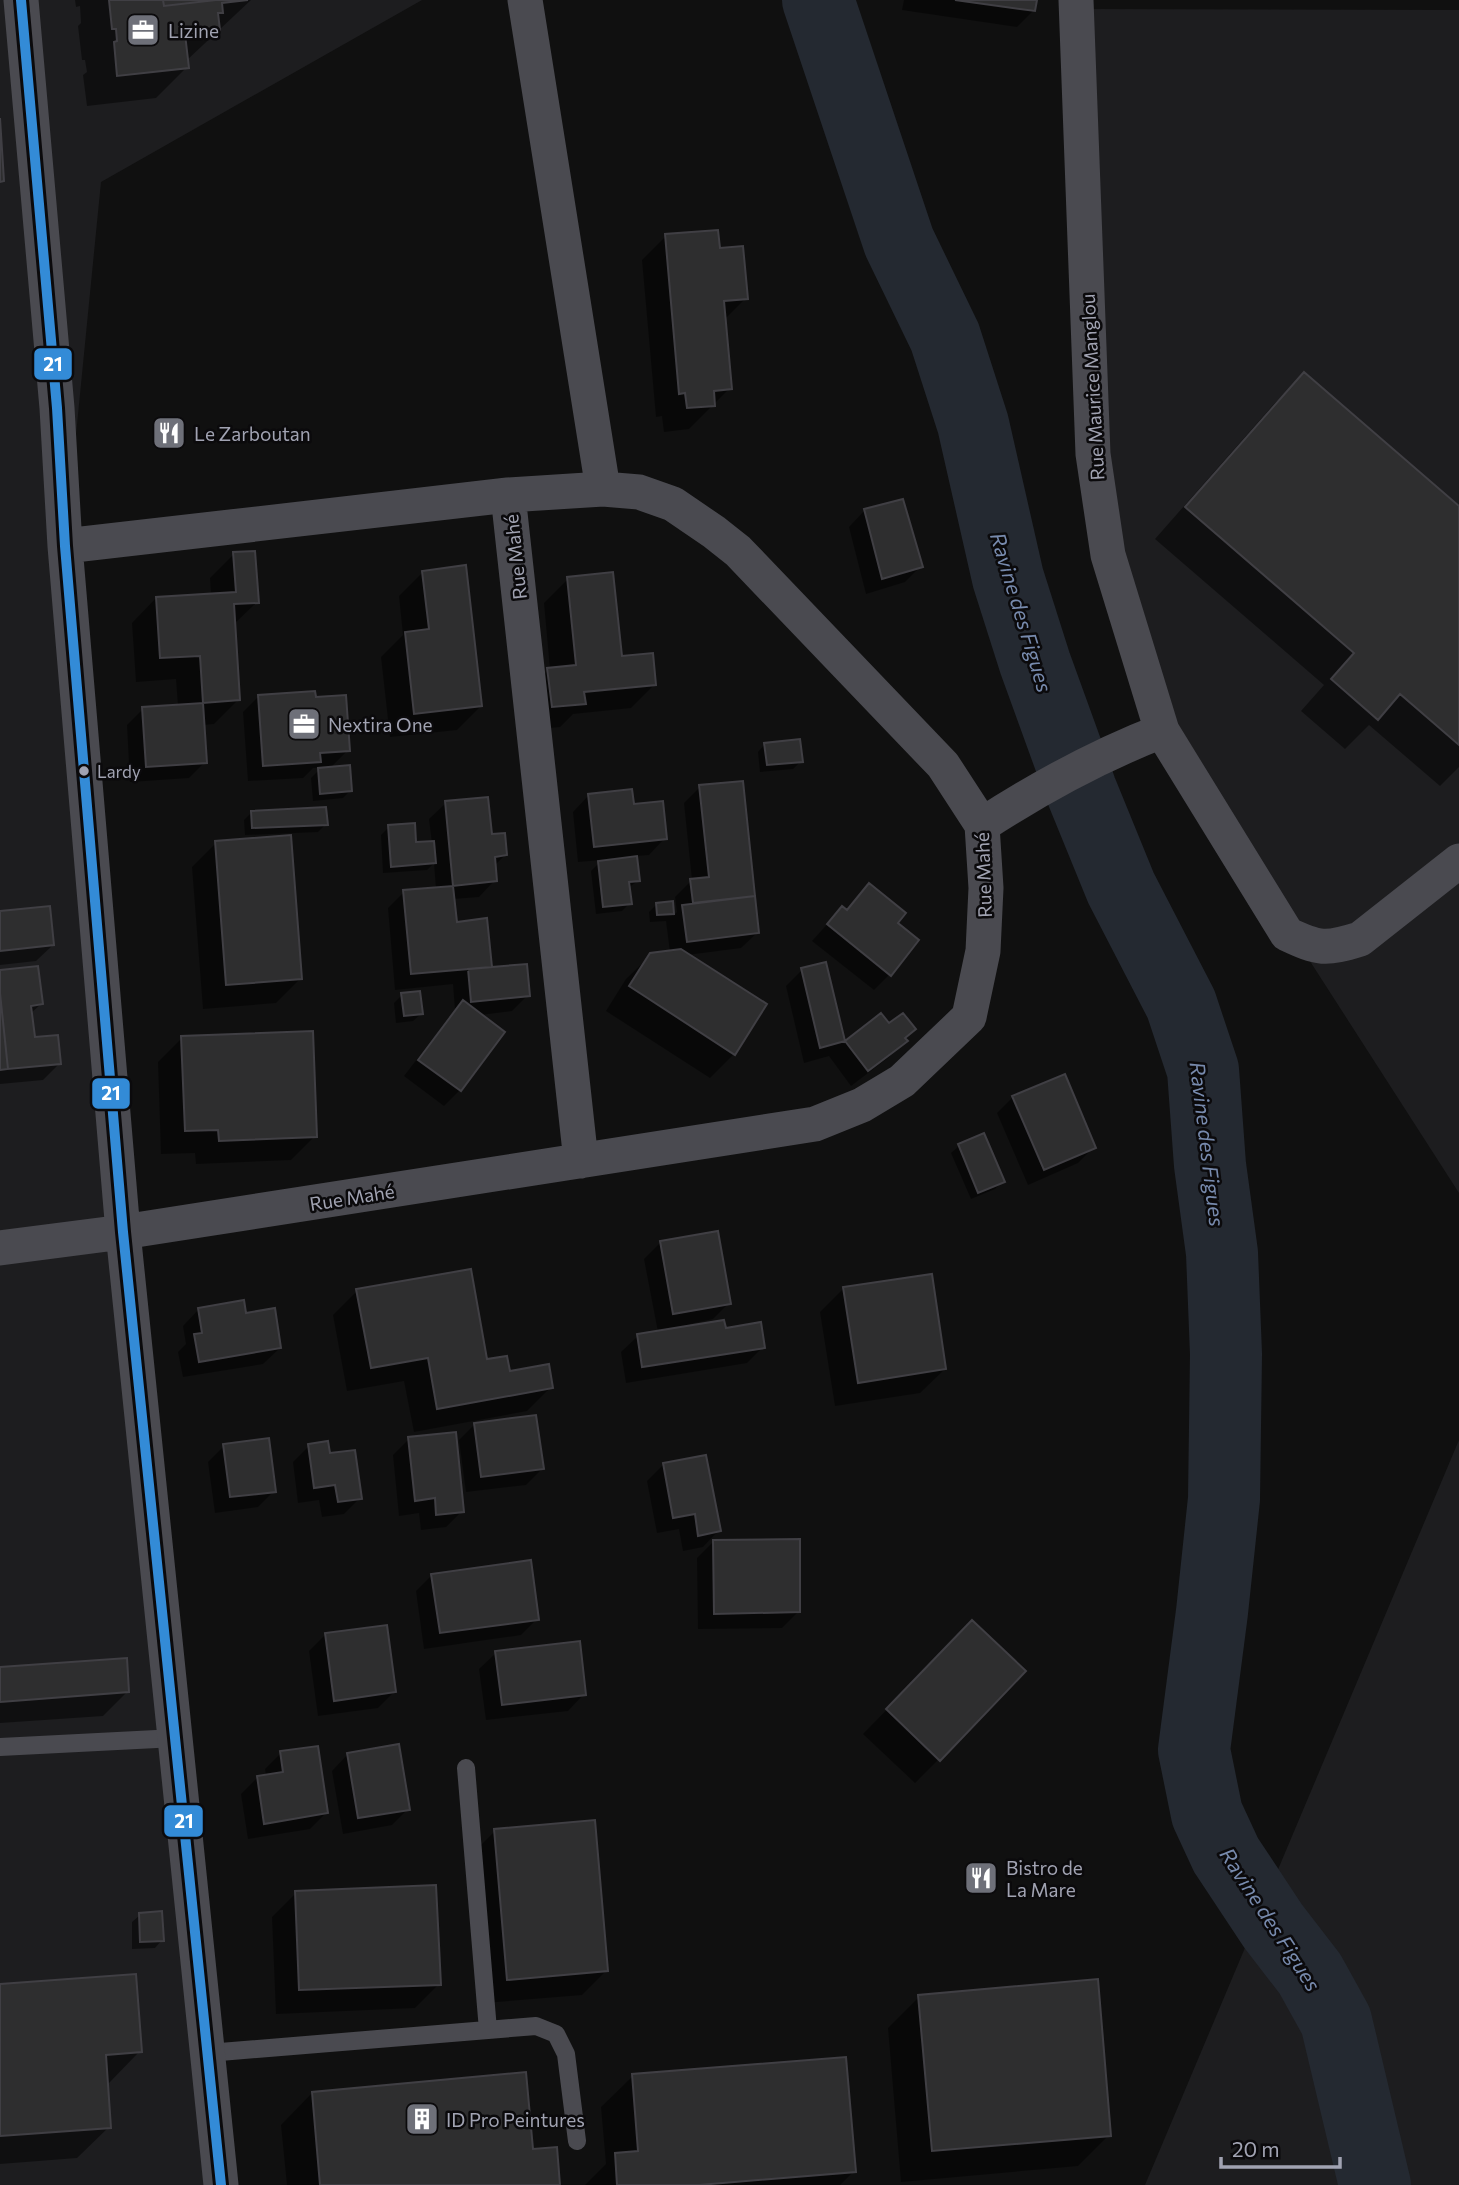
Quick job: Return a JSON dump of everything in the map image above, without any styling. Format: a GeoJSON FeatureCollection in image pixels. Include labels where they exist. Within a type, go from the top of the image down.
{"type":"FeatureCollection","features":[{"type":"Feature","properties":{"kind":"street"},"geometry":{"type":"LineString","coordinates":[[20,0],[57,408],[65,545],[123,1232],[221,2185]]}},
{"type":"Feature","properties":{"kind":"street"},"geometry":{"type":"LineString","coordinates":[[525,0],[603,489]]}},
{"type":"Feature","properties":{"kind":"street","name":"Rue Maurice Manglou"},"geometry":{"type":"LineString","coordinates":[[1076,0],[1093,454],[1108,555],[1162,731],[1287,934],[1317,948],[1360,939],[1459,862]]}},
{"type":"Feature","properties":{"kind":"street","name":"Rue Mahé"},"geometry":{"type":"LineString","coordinates":[[0,1248],[123,1232],[815,1124],[862,1105],[902,1081],[969,1017],[983,951],[986,888],[982,825],[943,765],[738,551],[673,504],[639,492],[603,489],[508,495],[65,545]]}},
{"type":"Feature","properties":{"kind":"street","name":"Rue Mahé"},"geometry":{"type":"LineString","coordinates":[[508,495],[581,1161]]}},
{"type":"Feature","properties":{"kind":"street"},"geometry":{"type":"LineString","coordinates":[[982,825],[1120,747],[1162,731]]}},
{"type":"Feature","properties":{"kind":"lane"},"geometry":{"type":"LineString","coordinates":[[0,1747],[176,1738]]}},
{"type":"Feature","properties":{"kind":"lane"},"geometry":{"type":"LineString","coordinates":[[466,1768],[488,2030]]}},
{"type":"Feature","properties":{"kind":"lane"},"geometry":{"type":"LineString","coordinates":[[208,2053],[536,2026],[556,2034],[566,2054],[577,2141]]}},
{"type":"Feature","properties":{"kind":"shaded area"},"geometry":{"type":"Polygon","coordinates":[[[0,0],[422,0],[101,182],[65,546],[221,2185],[0,2185],[0,0]]]}},
{"type":"Feature","properties":{"kind":"shaded area"},"geometry":{"type":"Polygon","coordinates":[[[1076,9],[1459,10],[1459,1193],[1162,731],[1108,555],[1076,9]]]}},
{"type":"Feature","properties":{"kind":"shaded area"},"geometry":{"type":"Polygon","coordinates":[[[1459,1440],[1459,2185],[1145,2185],[1459,1440]]]}},
{"type":"Feature","properties":{"kind":"building"},"geometry":{"type":"Polygon","coordinates":[[[109,0],[163,0],[164,6],[216,0],[248,0],[222,3],[223,13],[218,13],[220,30],[185,34],[189,68],[117,76],[114,42],[117,41],[116,29],[112,29],[109,0]]]}},
{"type":"Feature","properties":{"kind":"building"},"geometry":{"type":"Polygon","coordinates":[[[109,0],[248,0],[222,3],[223,13],[218,13],[220,30],[185,34],[189,68],[117,76],[114,42],[117,41],[116,29],[112,29],[109,0]]]}},
{"type":"Feature","properties":{"kind":"building"},"geometry":{"type":"Polygon","coordinates":[[[955,0],[1037,0],[1035,11],[955,0]]]}},
{"type":"Feature","properties":{"kind":"building"},"geometry":{"type":"Polygon","coordinates":[[[0,118],[4,181],[0,182],[0,118]]]}},
{"type":"Feature","properties":{"kind":"building"},"geometry":{"type":"Polygon","coordinates":[[[718,230],[720,248],[743,246],[748,299],[724,301],[732,389],[714,391],[715,406],[687,408],[685,393],[679,394],[665,234],[718,230]]]}},
{"type":"Feature","properties":{"kind":"building"},"geometry":{"type":"Polygon","coordinates":[[[1304,372],[1459,506],[1459,745],[1400,694],[1378,720],[1331,679],[1354,653],[1185,507],[1304,372]]]}},
{"type":"Feature","properties":{"kind":"building"},"geometry":{"type":"Polygon","coordinates":[[[903,499],[923,567],[882,579],[864,509],[903,499]]]}},
{"type":"Feature","properties":{"kind":"building"},"geometry":{"type":"Polygon","coordinates":[[[255,551],[259,603],[234,604],[240,700],[203,703],[200,656],[160,658],[156,597],[236,592],[233,552],[255,551]]]}},
{"type":"Feature","properties":{"kind":"building"},"geometry":{"type":"Polygon","coordinates":[[[466,565],[482,706],[414,714],[405,632],[429,629],[422,571],[466,565]]]}},
{"type":"Feature","properties":{"kind":"building"},"geometry":{"type":"Polygon","coordinates":[[[613,572],[622,656],[653,653],[656,685],[584,692],[586,704],[552,707],[547,668],[576,665],[567,577],[613,572]]]}},
{"type":"Feature","properties":{"kind":"building","name":"Nextira One"},"geometry":{"type":"Polygon","coordinates":[[[315,691],[316,697],[346,695],[350,751],[320,753],[321,762],[263,766],[258,695],[315,691]]]}},
{"type":"Feature","properties":{"kind":"building"},"geometry":{"type":"Polygon","coordinates":[[[203,703],[207,763],[146,767],[142,707],[203,703]]]}},
{"type":"Feature","properties":{"kind":"building"},"geometry":{"type":"Polygon","coordinates":[[[800,739],[803,762],[767,765],[764,743],[800,739]]]}},
{"type":"Feature","properties":{"kind":"building"},"geometry":{"type":"Polygon","coordinates":[[[350,765],[352,791],[320,794],[318,768],[350,765]]]}},
{"type":"Feature","properties":{"kind":"building"},"geometry":{"type":"Polygon","coordinates":[[[743,781],[755,896],[693,903],[690,879],[709,877],[699,785],[743,781]]]}},
{"type":"Feature","properties":{"kind":"building"},"geometry":{"type":"Polygon","coordinates":[[[632,789],[634,804],[663,801],[667,839],[594,847],[588,794],[632,789]]]}},
{"type":"Feature","properties":{"kind":"building"},"geometry":{"type":"Polygon","coordinates":[[[488,797],[492,834],[505,833],[507,855],[495,857],[497,881],[453,886],[445,801],[488,797]]]}},
{"type":"Feature","properties":{"kind":"building"},"geometry":{"type":"Polygon","coordinates":[[[326,807],[328,825],[252,828],[251,811],[326,807]]]}},
{"type":"Feature","properties":{"kind":"building"},"geometry":{"type":"Polygon","coordinates":[[[415,823],[416,842],[434,841],[436,863],[391,867],[388,825],[415,823]]]}},
{"type":"Feature","properties":{"kind":"building"},"geometry":{"type":"Polygon","coordinates":[[[291,835],[302,979],[226,985],[215,841],[291,835]]]}},
{"type":"Feature","properties":{"kind":"building"},"geometry":{"type":"Polygon","coordinates":[[[637,856],[640,881],[629,882],[632,904],[603,907],[598,861],[637,856]]]}},
{"type":"Feature","properties":{"kind":"building"},"geometry":{"type":"Polygon","coordinates":[[[869,883],[906,913],[898,923],[919,940],[891,976],[827,924],[842,906],[847,910],[869,883]]]}},
{"type":"Feature","properties":{"kind":"building"},"geometry":{"type":"Polygon","coordinates":[[[453,886],[457,922],[487,918],[492,967],[411,974],[403,890],[453,886]]]}},
{"type":"Feature","properties":{"kind":"building"},"geometry":{"type":"Polygon","coordinates":[[[755,896],[759,933],[687,942],[682,905],[755,896]]]}},
{"type":"Feature","properties":{"kind":"building"},"geometry":{"type":"Polygon","coordinates":[[[673,901],[674,914],[657,915],[656,903],[673,901]]]}},
{"type":"Feature","properties":{"kind":"building"},"geometry":{"type":"Polygon","coordinates":[[[50,906],[54,945],[0,951],[0,911],[50,906]]]}},
{"type":"Feature","properties":{"kind":"building"},"geometry":{"type":"Polygon","coordinates":[[[681,949],[767,1004],[735,1055],[629,986],[650,953],[681,949]]]}},
{"type":"Feature","properties":{"kind":"building"},"geometry":{"type":"Polygon","coordinates":[[[826,962],[845,1041],[820,1048],[801,968],[826,962]]]}},
{"type":"Feature","properties":{"kind":"building"},"geometry":{"type":"Polygon","coordinates":[[[527,964],[530,996],[471,1002],[468,969],[527,964]]]}},
{"type":"Feature","properties":{"kind":"building"},"geometry":{"type":"Polygon","coordinates":[[[38,966],[43,1004],[31,1006],[35,1037],[58,1035],[61,1064],[8,1069],[0,970],[38,966]]]}},
{"type":"Feature","properties":{"kind":"building"},"geometry":{"type":"Polygon","coordinates":[[[420,991],[423,1014],[404,1016],[401,993],[420,991]]]}},
{"type":"Feature","properties":{"kind":"building"},"geometry":{"type":"Polygon","coordinates":[[[0,993],[8,1069],[0,1070],[0,993]]]}},
{"type":"Feature","properties":{"kind":"building"},"geometry":{"type":"Polygon","coordinates":[[[463,1000],[505,1032],[461,1091],[418,1060],[463,1000]]]}},
{"type":"Feature","properties":{"kind":"building"},"geometry":{"type":"Polygon","coordinates":[[[881,1013],[889,1023],[903,1013],[916,1029],[905,1038],[908,1041],[868,1071],[845,1041],[881,1013]]]}},
{"type":"Feature","properties":{"kind":"building"},"geometry":{"type":"Polygon","coordinates":[[[313,1031],[317,1137],[219,1141],[218,1130],[185,1131],[181,1036],[313,1031]]]}},
{"type":"Feature","properties":{"kind":"building"},"geometry":{"type":"Polygon","coordinates":[[[1065,1074],[1096,1148],[1044,1170],[1012,1096],[1065,1074]]]}},
{"type":"Feature","properties":{"kind":"building"},"geometry":{"type":"Polygon","coordinates":[[[984,1133],[1005,1182],[978,1193],[958,1144],[984,1133]]]}},
{"type":"Feature","properties":{"kind":"building"},"geometry":{"type":"Polygon","coordinates":[[[718,1231],[731,1304],[673,1314],[660,1241],[718,1231]]]}},
{"type":"Feature","properties":{"kind":"building"},"geometry":{"type":"Polygon","coordinates":[[[471,1269],[487,1359],[507,1356],[510,1371],[549,1364],[553,1388],[437,1409],[428,1358],[371,1368],[356,1289],[471,1269]]]}},
{"type":"Feature","properties":{"kind":"building"},"geometry":{"type":"Polygon","coordinates":[[[932,1274],[946,1369],[858,1383],[843,1287],[932,1274]]]}},
{"type":"Feature","properties":{"kind":"building"},"geometry":{"type":"Polygon","coordinates":[[[244,1300],[246,1313],[275,1308],[281,1348],[199,1362],[194,1334],[202,1333],[198,1308],[244,1300]]]}},
{"type":"Feature","properties":{"kind":"building"},"geometry":{"type":"Polygon","coordinates":[[[724,1320],[726,1328],[761,1322],[765,1348],[642,1367],[637,1334],[724,1320]]]}},
{"type":"Feature","properties":{"kind":"building"},"geometry":{"type":"Polygon","coordinates":[[[536,1415],[544,1469],[481,1477],[474,1423],[536,1415]]]}},
{"type":"Feature","properties":{"kind":"building"},"geometry":{"type":"Polygon","coordinates":[[[456,1432],[464,1512],[436,1515],[435,1498],[415,1501],[408,1437],[456,1432]]]}},
{"type":"Feature","properties":{"kind":"building"},"geometry":{"type":"Polygon","coordinates":[[[269,1438],[276,1492],[230,1497],[223,1444],[269,1438]]]}},
{"type":"Feature","properties":{"kind":"building"},"geometry":{"type":"Polygon","coordinates":[[[328,1441],[330,1453],[355,1450],[362,1499],[338,1502],[335,1485],[314,1488],[308,1444],[328,1441]]]}},
{"type":"Feature","properties":{"kind":"building"},"geometry":{"type":"Polygon","coordinates":[[[706,1455],[721,1531],[698,1536],[695,1514],[673,1518],[663,1463],[706,1455]]]}},
{"type":"Feature","properties":{"kind":"building"},"geometry":{"type":"Polygon","coordinates":[[[800,1539],[800,1612],[714,1614],[713,1540],[800,1539]]]}},
{"type":"Feature","properties":{"kind":"building"},"geometry":{"type":"Polygon","coordinates":[[[531,1560],[539,1620],[440,1633],[431,1574],[531,1560]]]}},
{"type":"Feature","properties":{"kind":"building"},"geometry":{"type":"Polygon","coordinates":[[[972,1620],[1026,1671],[940,1761],[886,1709],[972,1620]]]}},
{"type":"Feature","properties":{"kind":"building"},"geometry":{"type":"Polygon","coordinates":[[[387,1625],[396,1692],[334,1701],[325,1633],[387,1625]]]}},
{"type":"Feature","properties":{"kind":"building"},"geometry":{"type":"Polygon","coordinates":[[[580,1641],[586,1695],[502,1705],[495,1651],[580,1641]]]}},
{"type":"Feature","properties":{"kind":"building"},"geometry":{"type":"Polygon","coordinates":[[[127,1658],[129,1692],[0,1702],[0,1667],[127,1658]]]}},
{"type":"Feature","properties":{"kind":"building"},"geometry":{"type":"Polygon","coordinates":[[[399,1744],[410,1810],[358,1818],[347,1753],[399,1744]]]}},
{"type":"Feature","properties":{"kind":"building"},"geometry":{"type":"Polygon","coordinates":[[[318,1746],[328,1813],[264,1824],[257,1776],[283,1772],[280,1751],[318,1746]]]}},
{"type":"Feature","properties":{"kind":"building"},"geometry":{"type":"Polygon","coordinates":[[[595,1820],[608,1971],[507,1980],[494,1829],[595,1820]]]}},
{"type":"Feature","properties":{"kind":"building"},"geometry":{"type":"Polygon","coordinates":[[[436,1885],[441,1985],[299,1990],[295,1891],[436,1885]]]}},
{"type":"Feature","properties":{"kind":"building"},"geometry":{"type":"Polygon","coordinates":[[[162,1911],[164,1941],[140,1942],[139,1913],[162,1911]]]}},
{"type":"Feature","properties":{"kind":"building"},"geometry":{"type":"Polygon","coordinates":[[[136,1974],[142,2052],[106,2055],[111,2128],[0,2136],[0,1984],[136,1974]]]}},
{"type":"Feature","properties":{"kind":"building"},"geometry":{"type":"Polygon","coordinates":[[[1098,1979],[1111,2136],[932,2151],[918,1995],[1098,1979]]]}},
{"type":"Feature","properties":{"kind":"building"},"geometry":{"type":"Polygon","coordinates":[[[846,2057],[856,2172],[699,2185],[617,2185],[615,2153],[638,2151],[632,2074],[846,2057]]]}},
{"type":"Feature","properties":{"kind":"building","name":"ID Pro Peintures"},"geometry":{"type":"Polygon","coordinates":[[[526,2072],[533,2149],[557,2147],[560,2185],[320,2185],[312,2092],[526,2072]]]}},
{"type":"Feature","properties":{"kind":"waterway","name":"Ravine des Figues"},"geometry":{"type":"LineString","coordinates":[[818,0],[899,242],[945,337],[973,424],[1008,578],[1035,663],[1081,790],[1121,888],[1181,1004],[1203,1070],[1210,1165],[1222,1253],[1226,1354],[1224,1499],[1194,1750],[1207,1814],[1226,1855],[1273,1926],[1310,1974],[1336,2021],[1375,2185]]}},
{"type":"Feature","properties":{"kind":"transit line","name":"21"},"geometry":{"type":"LineString","coordinates":[[21,0],[57,408],[65,546],[123,1232],[221,2185]]}},
{"type":"Feature","properties":{"kind":"place","name":"Lizine"},"geometry":{"type":"Point","coordinates":[143,30]}},
{"type":"Feature","properties":{"kind":"place","name":"Le Zarboutan"},"geometry":{"type":"Point","coordinates":[169,433]}},
{"type":"Feature","properties":{"kind":"place","name":"Nextira One"},"geometry":{"type":"Point","coordinates":[304,724]}},
{"type":"Feature","properties":{"kind":"place","name":"Lardy"},"geometry":{"type":"Point","coordinates":[84,771]}},
{"type":"Feature","properties":{"kind":"place","name":"Bistro de La Mare"},"geometry":{"type":"Point","coordinates":[981,1878]}},
{"type":"Feature","properties":{"kind":"place","name":"ID Pro Peintures"},"geometry":{"type":"Point","coordinates":[422,2119]}}]}
